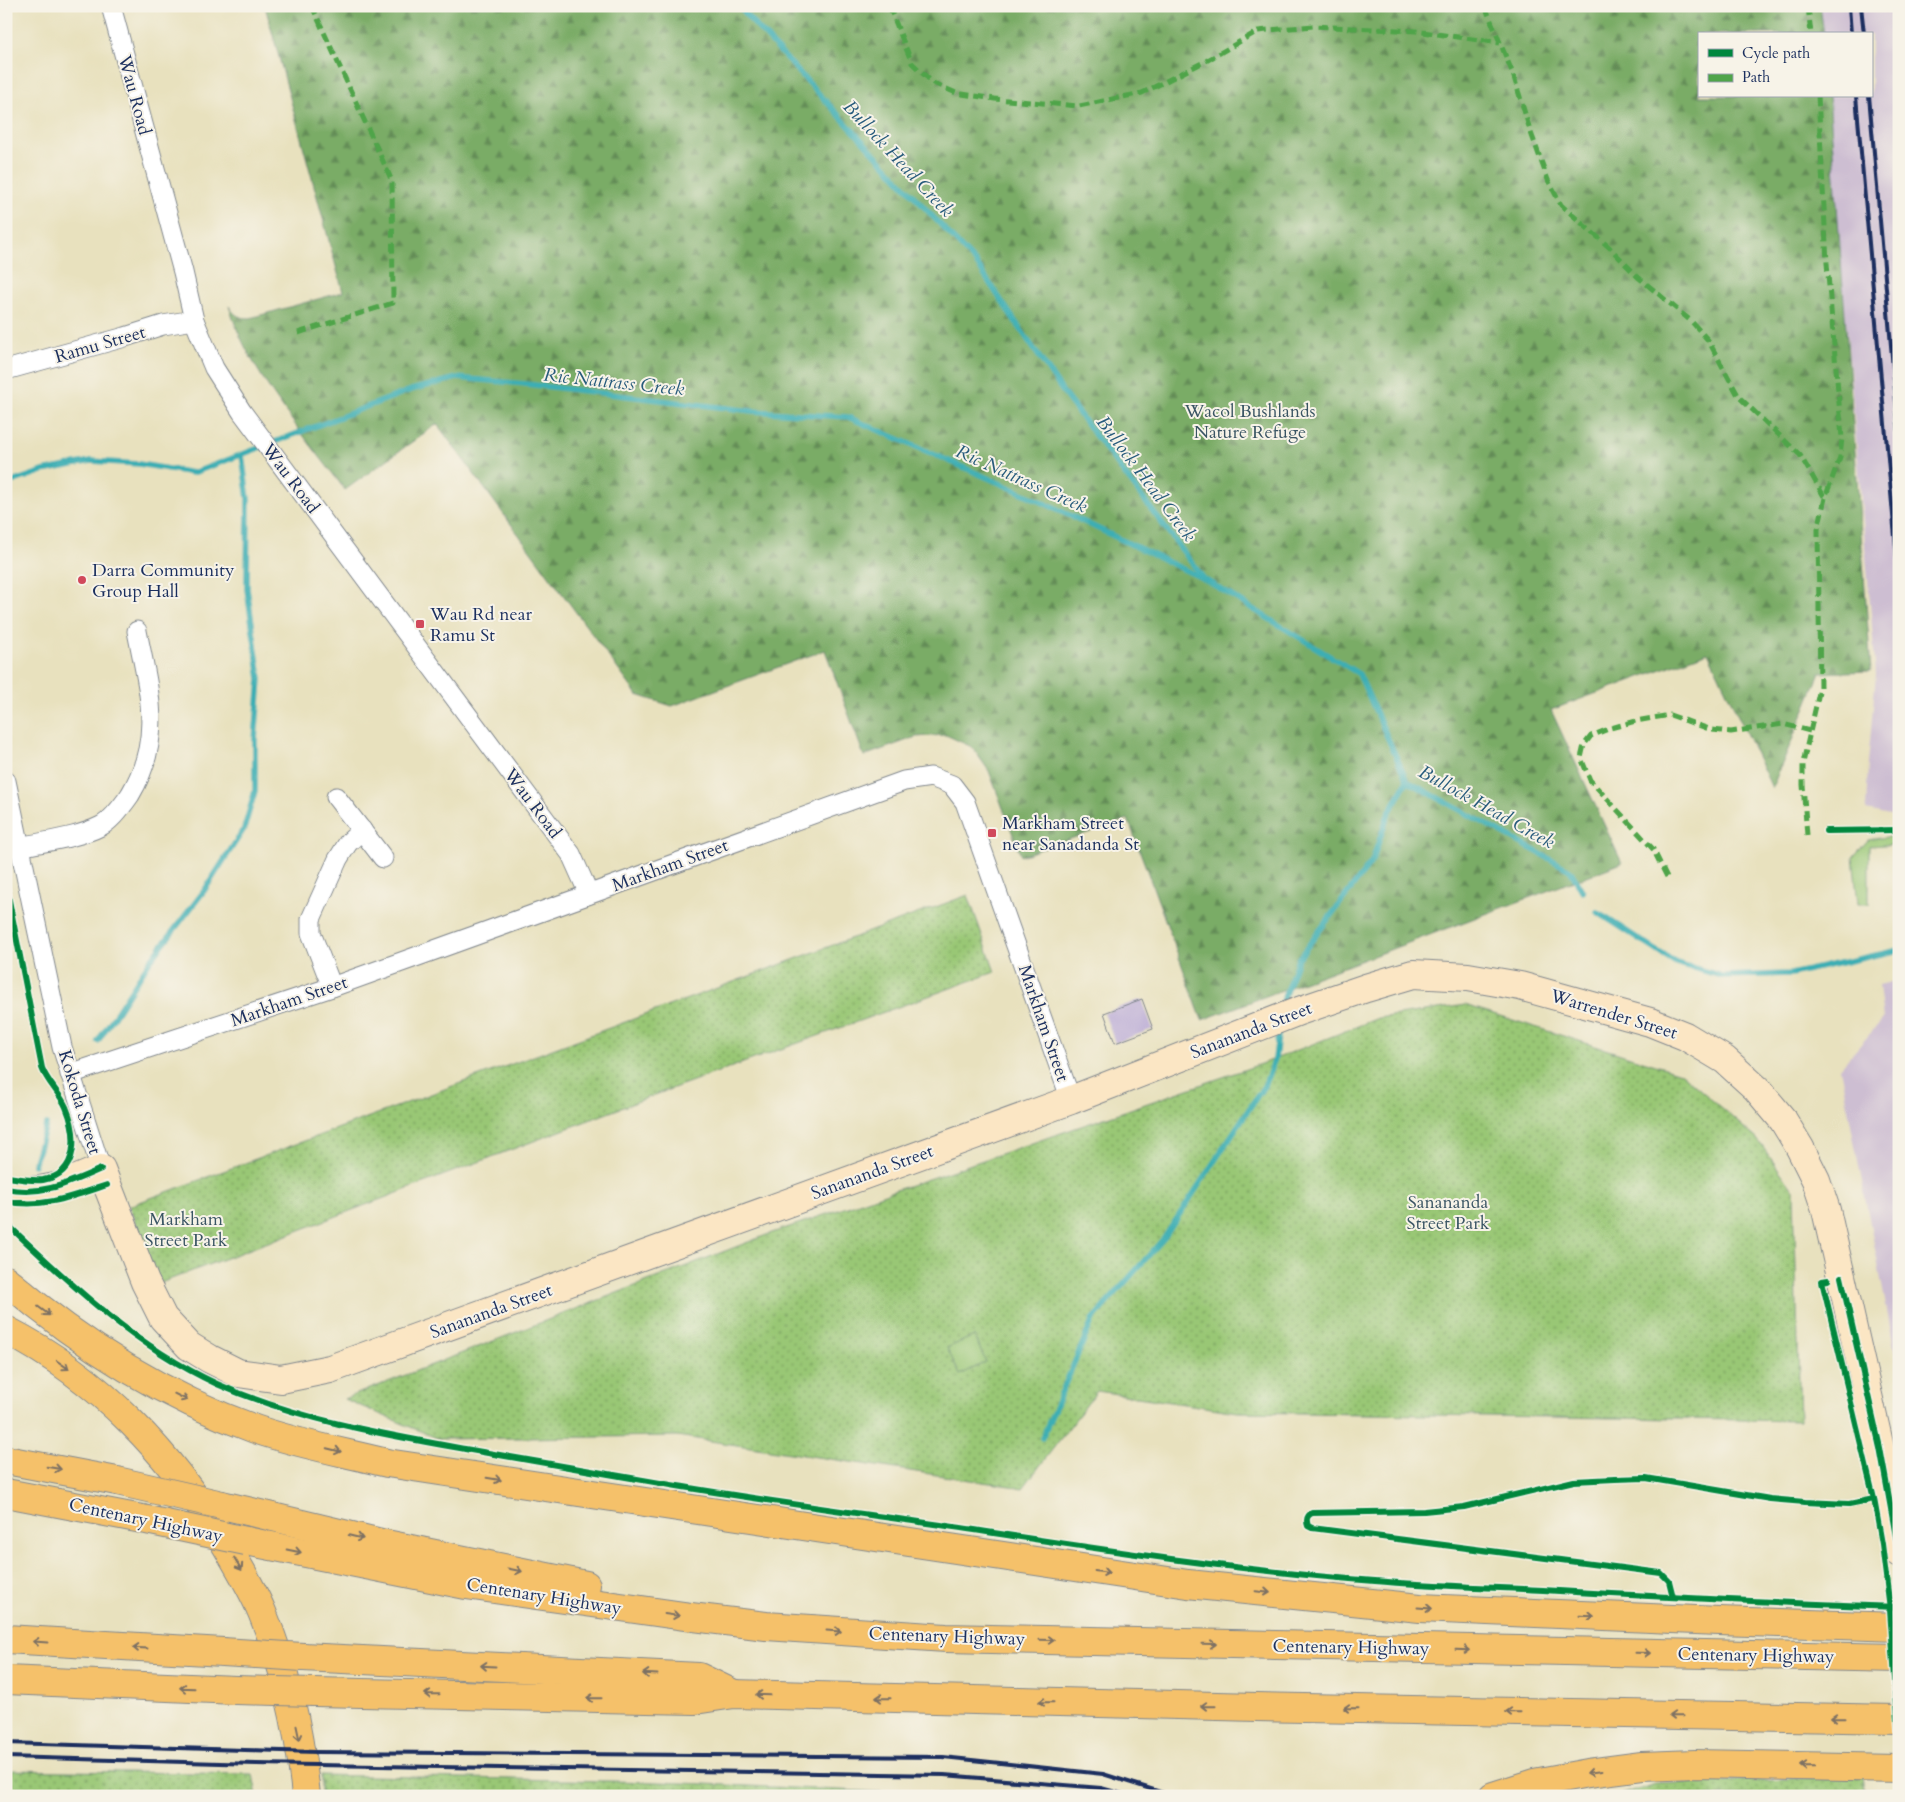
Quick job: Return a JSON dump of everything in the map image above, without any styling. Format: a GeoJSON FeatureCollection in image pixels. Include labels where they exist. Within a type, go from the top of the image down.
{"type":"FeatureCollection","features":[{"type":"Feature","properties":{"kind":"highway"},"geometry":{"type":"LineString","coordinates":[[6,1280],[80,1339],[126,1368],[213,1412],[256,1429],[387,1463],[1197,1585],[1420,1608],[1699,1621],[1889,1627]]}},
{"type":"Feature","properties":{"kind":"highway"},"geometry":{"type":"LineString","coordinates":[[6,1330],[88,1383],[115,1406],[145,1436],[209,1517],[245,1576],[273,1640],[286,1680],[301,1747],[306,1796]]}},
{"type":"Feature","properties":{"kind":"highway"},"geometry":{"type":"LineString","coordinates":[[6,1460],[117,1481],[386,1544],[590,1586],[624,1608]]}},
{"type":"Feature","properties":{"kind":"highway","name":"Centenary Highway"},"geometry":{"type":"LineString","coordinates":[[6,1493],[466,1585],[766,1626],[946,1638],[1890,1658]]}},
{"type":"Feature","properties":{"kind":"highway"},"geometry":{"type":"LineString","coordinates":[[6,1640],[699,1677],[734,1694]]}},
{"type":"Feature","properties":{"kind":"highway"},"geometry":{"type":"LineString","coordinates":[[6,1680],[236,1690],[695,1700],[734,1694],[1257,1707],[1893,1719]]}},
{"type":"Feature","properties":{"kind":"highway"},"geometry":{"type":"LineString","coordinates":[[1493,1796],[1552,1780],[1642,1766],[1695,1764],[1895,1768]]}},
{"type":"Feature","properties":{"kind":"street","name":"Wau Road"},"geometry":{"type":"LineString","coordinates":[[111,6],[183,272],[194,320],[214,368],[242,412],[571,854],[588,894]]}},
{"type":"Feature","properties":{"kind":"street","name":"Ramu Street"},"geometry":{"type":"LineString","coordinates":[[6,370],[125,338],[164,325],[194,320]]}},
{"type":"Feature","properties":{"kind":"street"},"geometry":{"type":"LineString","coordinates":[[20,847],[84,832],[103,825],[124,803],[140,778],[151,739],[151,703],[137,631]]}},
{"type":"Feature","properties":{"kind":"street","name":"Markham Street"},"geometry":{"type":"LineString","coordinates":[[70,1074],[332,987],[904,781],[931,776],[952,785],[966,802],[1071,1100]]}},
{"type":"Feature","properties":{"kind":"street","name":"Kokoda Street"},"geometry":{"type":"LineString","coordinates":[[6,781],[62,1047],[104,1177],[144,1282],[163,1318],[189,1346],[210,1360],[238,1373],[281,1379],[330,1369]]}},
{"type":"Feature","properties":{"kind":"street"},"geometry":{"type":"LineString","coordinates":[[336,797],[383,858]]}},
{"type":"Feature","properties":{"kind":"street"},"geometry":{"type":"LineString","coordinates":[[332,987],[311,933],[311,919],[338,859],[348,843],[362,830]]}},
{"type":"Feature","properties":{"kind":"street","name":"Sanananda Street"},"geometry":{"type":"LineString","coordinates":[[330,1369],[1071,1100],[1299,1011],[1413,974]]}},
{"type":"Feature","properties":{"kind":"street","name":"Warrender Street"},"geometry":{"type":"LineString","coordinates":[[1413,974],[1468,977],[1520,986],[1650,1022],[1685,1036],[1725,1060],[1757,1089],[1782,1120],[1800,1148],[1816,1180],[1826,1210],[1880,1448],[1899,1553]]}},
{"type":"Feature","properties":{"kind":"street"},"geometry":{"type":"LineString","coordinates":[[6,1189],[31,1192],[104,1177]]}},
{"type":"Feature","properties":{"kind":"street"},"geometry":{"type":"LineString","coordinates":[[6,1201],[30,1204],[60,1201],[104,1177]]}},
{"type":"Feature","properties":{"kind":"shaded area"},"geometry":{"type":"Polygon","coordinates":[[[1820,6],[1895,6],[1899,40],[1899,817],[1866,810],[1876,674],[1827,98],[1872,98],[1872,32],[1822,32],[1820,6]]]}},
{"type":"Feature","properties":{"kind":"shaded area"},"geometry":{"type":"Polygon","coordinates":[[[1899,980],[1899,1373],[1840,1068],[1883,1019],[1879,985],[1899,980]]]}},
{"type":"Feature","properties":{"kind":"green space","name":"Wacol Bushlands Nature Refuge"},"geometry":{"type":"Polygon","coordinates":[[[265,6],[1820,6],[1824,32],[1698,32],[1698,98],[1829,98],[1871,671],[1820,673],[1772,788],[1708,652],[1551,710],[1622,863],[1202,1020],[1128,819],[1021,856],[989,771],[972,747],[946,735],[916,737],[864,756],[825,650],[672,706],[637,695],[437,424],[345,490],[295,425],[263,379],[249,355],[229,306],[237,315],[250,318],[343,292],[265,6]]]}},
{"type":"Feature","properties":{"kind":"green space"},"geometry":{"type":"Polygon","coordinates":[[[1899,835],[1899,844],[1869,846],[1869,904],[1858,904],[1853,857],[1868,840],[1899,835]]]}},
{"type":"Feature","properties":{"kind":"green space","name":"Markham Street Park"},"geometry":{"type":"Polygon","coordinates":[[[968,895],[995,972],[668,1090],[158,1284],[129,1206],[968,895]]]}},
{"type":"Feature","properties":{"kind":"green space","name":"Sanananda Street Park"},"geometry":{"type":"Polygon","coordinates":[[[1465,1005],[1681,1073],[1757,1139],[1794,1191],[1800,1421],[1238,1412],[1097,1391],[1023,1488],[677,1436],[439,1439],[344,1399],[769,1234],[1275,1059],[1378,1018],[1465,1005]]]}},
{"type":"Feature","properties":{"kind":"green space"},"geometry":{"type":"Polygon","coordinates":[[[974,1336],[986,1362],[960,1375],[947,1348],[974,1336]]]}},
{"type":"Feature","properties":{"kind":"green space"},"geometry":{"type":"Polygon","coordinates":[[[6,1770],[253,1774],[257,1796],[6,1796],[6,1770]]]}},
{"type":"Feature","properties":{"kind":"green space"},"geometry":{"type":"Polygon","coordinates":[[[321,1775],[659,1782],[975,1796],[321,1796],[321,1775]]]}},
{"type":"Feature","properties":{"kind":"green space"},"geometry":{"type":"Polygon","coordinates":[[[1863,1776],[1865,1790],[1895,1791],[1896,1796],[1621,1796],[1654,1784],[1863,1776]]]}},
{"type":"Feature","properties":{"kind":"building"},"geometry":{"type":"Polygon","coordinates":[[[1142,999],[1153,1029],[1115,1043],[1104,1013],[1142,999]]]}},
{"type":"Feature","properties":{"kind":"waterway","name":"Bullock Head Creek"},"geometry":{"type":"LineString","coordinates":[[740,6],[744,13],[976,263],[1067,398],[1204,579],[1359,674],[1407,781],[1570,870],[1583,892]]}},
{"type":"Feature","properties":{"kind":"waterway","name":"Ric Nattrass Creek"},"geometry":{"type":"LineString","coordinates":[[6,484],[43,471],[91,461],[139,464],[193,473],[411,390],[457,378],[526,384],[752,411],[848,417],[1027,495],[1204,579]]}},
{"type":"Feature","properties":{"kind":"waterway"},"geometry":{"type":"LineString","coordinates":[[98,1041],[150,961],[204,891],[244,829],[255,791],[255,740],[260,679],[247,589],[248,499],[242,455]]}},
{"type":"Feature","properties":{"kind":"waterway"},"geometry":{"type":"LineString","coordinates":[[1282,1008],[1298,959],[1372,861],[1388,815],[1407,781]]}},
{"type":"Feature","properties":{"kind":"waterway","name":"Bullock Head Creek"},"geometry":{"type":"LineString","coordinates":[[1597,912],[1676,963],[1722,976],[1791,974],[1899,950]]}},
{"type":"Feature","properties":{"kind":"waterway"},"geometry":{"type":"LineString","coordinates":[[1042,1438],[1093,1319],[1164,1238],[1264,1086],[1275,1059],[1279,1027]]}},
{"type":"Feature","properties":{"kind":"waterway"},"geometry":{"type":"LineString","coordinates":[[34,1165],[46,1125]]}},
{"type":"Feature","properties":{"kind":"railway"},"geometry":{"type":"LineString","coordinates":[[1849,6],[1851,32]]}},
{"type":"Feature","properties":{"kind":"railway"},"geometry":{"type":"LineString","coordinates":[[1861,6],[1864,32]]}},
{"type":"Feature","properties":{"kind":"railway"},"geometry":{"type":"LineString","coordinates":[[1856,98],[1899,583]]}},
{"type":"Feature","properties":{"kind":"railway"},"geometry":{"type":"LineString","coordinates":[[1869,98],[1899,436]]}},
{"type":"Feature","properties":{"kind":"railway"},"geometry":{"type":"LineString","coordinates":[[6,1743],[316,1752],[943,1757],[1103,1774],[1173,1796]]}},
{"type":"Feature","properties":{"kind":"railway"},"geometry":{"type":"LineString","coordinates":[[6,1757],[256,1764],[944,1775],[1101,1788],[1130,1796]]}},
{"type":"Feature","properties":{"kind":"marked path"},"geometry":{"type":"LineString","coordinates":[[298,333],[393,303],[392,181],[312,6]]}},
{"type":"Feature","properties":{"kind":"marked path"},"geometry":{"type":"LineString","coordinates":[[889,6],[912,63],[933,83],[956,93],[995,99],[1079,106],[1142,93],[1206,61],[1258,31],[1313,26],[1416,31],[1500,43]]}},
{"type":"Feature","properties":{"kind":"marked path"},"geometry":{"type":"LineString","coordinates":[[1485,6],[1513,74],[1548,180],[1561,205],[1609,247],[1638,277],[1691,321],[1708,340],[1739,397],[1800,455],[1825,498]]}},
{"type":"Feature","properties":{"kind":"marked path"},"geometry":{"type":"LineString","coordinates":[[1808,6],[1811,32]]}},
{"type":"Feature","properties":{"kind":"marked path"},"geometry":{"type":"LineString","coordinates":[[1807,835],[1803,763],[1820,688],[1818,529],[1825,498],[1840,457],[1842,438],[1827,263],[1818,98]]}},
{"type":"Feature","properties":{"kind":"marked path"},"geometry":{"type":"LineString","coordinates":[[1667,877],[1653,849],[1590,780],[1581,758],[1584,745],[1591,736],[1636,721],[1670,715],[1712,730],[1731,732],[1783,724],[1810,731]]}},
{"type":"Feature","properties":{"kind":"cycle path"},"geometry":{"type":"LineString","coordinates":[[1826,831],[1899,830]]}},
{"type":"Feature","properties":{"kind":"cycle path"},"geometry":{"type":"LineString","coordinates":[[6,885],[42,1068],[66,1107],[70,1117],[73,1140],[69,1161],[64,1170],[55,1176],[43,1180],[8,1177]]}},
{"type":"Feature","properties":{"kind":"cycle path"},"geometry":{"type":"LineString","coordinates":[[6,1189],[32,1191],[55,1187],[101,1169]]}},
{"type":"Feature","properties":{"kind":"cycle path"},"geometry":{"type":"LineString","coordinates":[[6,1201],[32,1203],[58,1200],[107,1185]]}},
{"type":"Feature","properties":{"kind":"cycle path"},"geometry":{"type":"LineString","coordinates":[[6,1223],[105,1312],[159,1352],[187,1369],[217,1384],[277,1407],[370,1431],[636,1479],[797,1505],[1264,1571],[1417,1584],[1899,1607]]}},
{"type":"Feature","properties":{"kind":"cycle path"},"geometry":{"type":"LineString","coordinates":[[1841,1277],[1880,1448],[1899,1553]]}},
{"type":"Feature","properties":{"kind":"cycle path"},"geometry":{"type":"LineString","coordinates":[[1828,1280],[1822,1281],[1874,1499],[1882,1544],[1890,1609],[1899,1734]]}},
{"type":"Feature","properties":{"kind":"cycle path"},"geometry":{"type":"LineString","coordinates":[[1673,1597],[1669,1581],[1661,1573],[1312,1528],[1308,1526],[1307,1518],[1312,1513],[1424,1511],[1464,1507],[1574,1481],[1615,1479],[1646,1478],[1770,1499],[1805,1502],[1849,1504],[1874,1499]]}},
{"type":"Feature","properties":{"kind":"place","name":"Darra Community Group Hall"},"geometry":{"type":"Point","coordinates":[82,580]}},
{"type":"Feature","properties":{"kind":"place","name":"Wau Rd near Ramu St"},"geometry":{"type":"Point","coordinates":[420,624]}},
{"type":"Feature","properties":{"kind":"place","name":"Markham Street near Sanadanda St"},"geometry":{"type":"Point","coordinates":[992,833]}}]}
